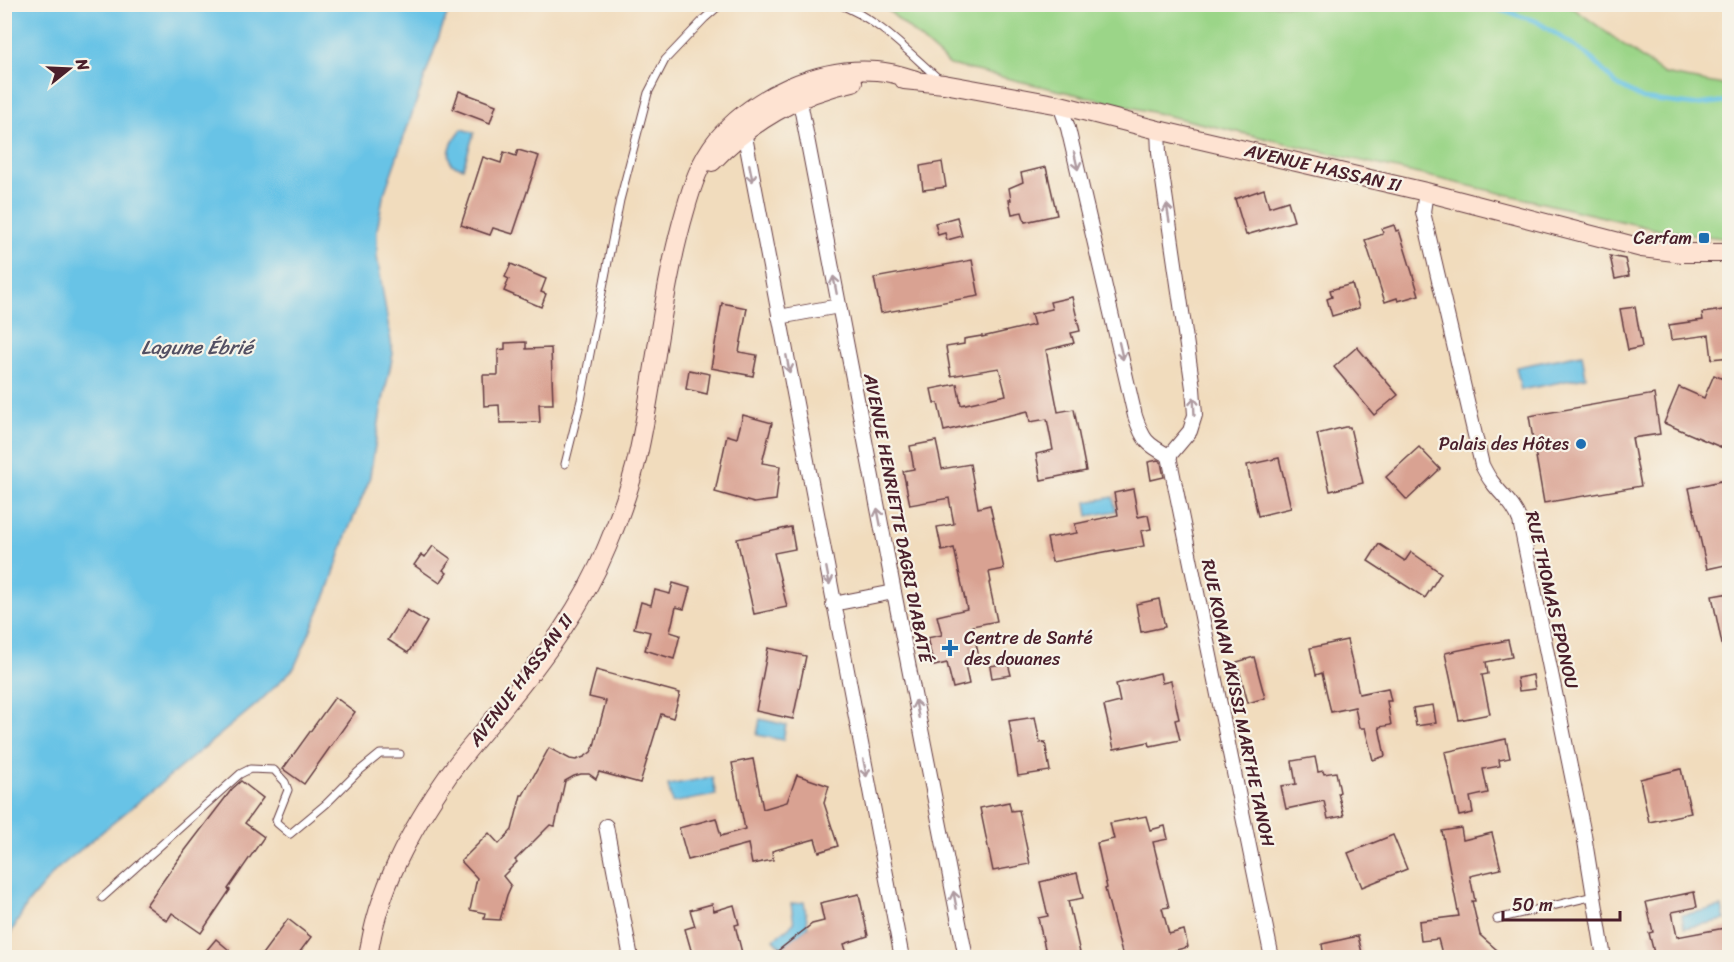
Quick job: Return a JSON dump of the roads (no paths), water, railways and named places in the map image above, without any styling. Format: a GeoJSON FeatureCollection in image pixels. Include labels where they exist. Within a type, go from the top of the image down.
{"type":"FeatureCollection","features":[{"type":"Feature","properties":{"kind":"street","name":"AVENUE HASSAN II"},"geometry":{"type":"LineString","coordinates":[[368,957],[371,937],[388,882],[412,832],[451,772],[513,697],[557,638],[589,586],[607,549],[639,452],[670,266],[694,181],[723,151],[742,124],[770,97],[798,92],[820,77],[850,71],[878,71],[916,80],[1060,105],[1426,192],[1642,248],[1683,253],[1730,253]]}},
{"type":"Feature","properties":{"kind":"street","name":"AVENUE HENRIETTE DAGRI DIABATÉ"},"geometry":{"type":"LineString","coordinates":[[798,92],[966,957]]}},
{"type":"Feature","properties":{"kind":"street"},"geometry":{"type":"LineString","coordinates":[[1060,105],[1071,140],[1135,416],[1142,436],[1152,447],[1169,456],[1190,431],[1195,415],[1159,153],[1158,130]]}},
{"type":"Feature","properties":{"kind":"street"},"geometry":{"type":"LineString","coordinates":[[742,124],[902,957]]}},
{"type":"Feature","properties":{"kind":"street","name":"RUE THOMAS EPONOU"},"geometry":{"type":"LineString","coordinates":[[1426,192],[1423,212],[1482,465],[1489,479],[1517,512],[1520,521],[1584,835],[1604,957]]}},
{"type":"Feature","properties":{"kind":"street"},"geometry":{"type":"LineString","coordinates":[[779,317],[839,306]]}},
{"type":"Feature","properties":{"kind":"street","name":"RUE KONAN AKISSI MARTHE TANOH"},"geometry":{"type":"LineString","coordinates":[[1169,456],[1272,957]]}},
{"type":"Feature","properties":{"kind":"street"},"geometry":{"type":"LineString","coordinates":[[833,604],[894,592]]}},
{"type":"Feature","properties":{"kind":"street"},"geometry":{"type":"LineString","coordinates":[[606,826],[631,957]]}},
{"type":"Feature","properties":{"kind":"lane"},"geometry":{"type":"LineString","coordinates":[[565,464],[581,400],[620,200],[648,93],[665,60],[721,4]]}},
{"type":"Feature","properties":{"kind":"lane"},"geometry":{"type":"LineString","coordinates":[[838,4],[851,9],[889,34],[944,84]]}},
{"type":"Feature","properties":{"kind":"lane"},"geometry":{"type":"LineString","coordinates":[[102,898],[240,774],[250,769],[274,770],[285,782],[288,790],[276,820],[290,834],[380,754],[400,754]]}},
{"type":"Feature","properties":{"kind":"lane"},"geometry":{"type":"LineString","coordinates":[[1497,919],[1594,896]]}},
{"type":"Feature","properties":{"kind":"water","name":"Lagune Ébrié"},"geometry":{"type":"Polygon","coordinates":[[[5,4],[451,5],[383,197],[377,230],[377,256],[393,354],[369,481],[347,533],[328,591],[294,668],[257,704],[56,870],[28,903],[5,943],[5,4]]]}},
{"type":"Feature","properties":{"kind":"water"},"geometry":{"type":"Polygon","coordinates":[[[462,129],[474,133],[463,168],[451,164],[449,154],[453,141],[462,129]]]}},
{"type":"Feature","properties":{"kind":"water"},"geometry":{"type":"Polygon","coordinates":[[[1582,354],[1586,377],[1521,390],[1516,367],[1582,354]]]}},
{"type":"Feature","properties":{"kind":"water"},"geometry":{"type":"Polygon","coordinates":[[[1113,497],[1116,511],[1088,516],[1086,502],[1113,497]]]}},
{"type":"Feature","properties":{"kind":"water"},"geometry":{"type":"Polygon","coordinates":[[[760,719],[786,725],[783,740],[757,735],[760,719]]]}},
{"type":"Feature","properties":{"kind":"water"},"geometry":{"type":"Polygon","coordinates":[[[712,777],[716,795],[672,803],[668,785],[712,777]]]}},
{"type":"Feature","properties":{"kind":"water"},"geometry":{"type":"Polygon","coordinates":[[[804,902],[808,927],[782,948],[774,939],[794,923],[791,904],[804,902]]]}},
{"type":"Feature","properties":{"kind":"water"},"geometry":{"type":"Polygon","coordinates":[[[1722,907],[1725,920],[1684,928],[1682,915],[1722,907]]]}},
{"type":"Feature","properties":{"kind":"waterway"},"geometry":{"type":"LineString","coordinates":[[1481,4],[1536,21],[1587,54],[1617,85],[1643,99],[1694,105],[1730,101]]}},
{"type":"Feature","properties":{"kind":"place","name":"Cerfam"},"geometry":{"type":"Point","coordinates":[1704,238]}},
{"type":"Feature","properties":{"kind":"place","name":"Palais des Hôtes"},"geometry":{"type":"Point","coordinates":[1581,444]}},
{"type":"Feature","properties":{"kind":"place","name":"Centre de Santé des douanes"},"geometry":{"type":"Point","coordinates":[950,648]}}]}
